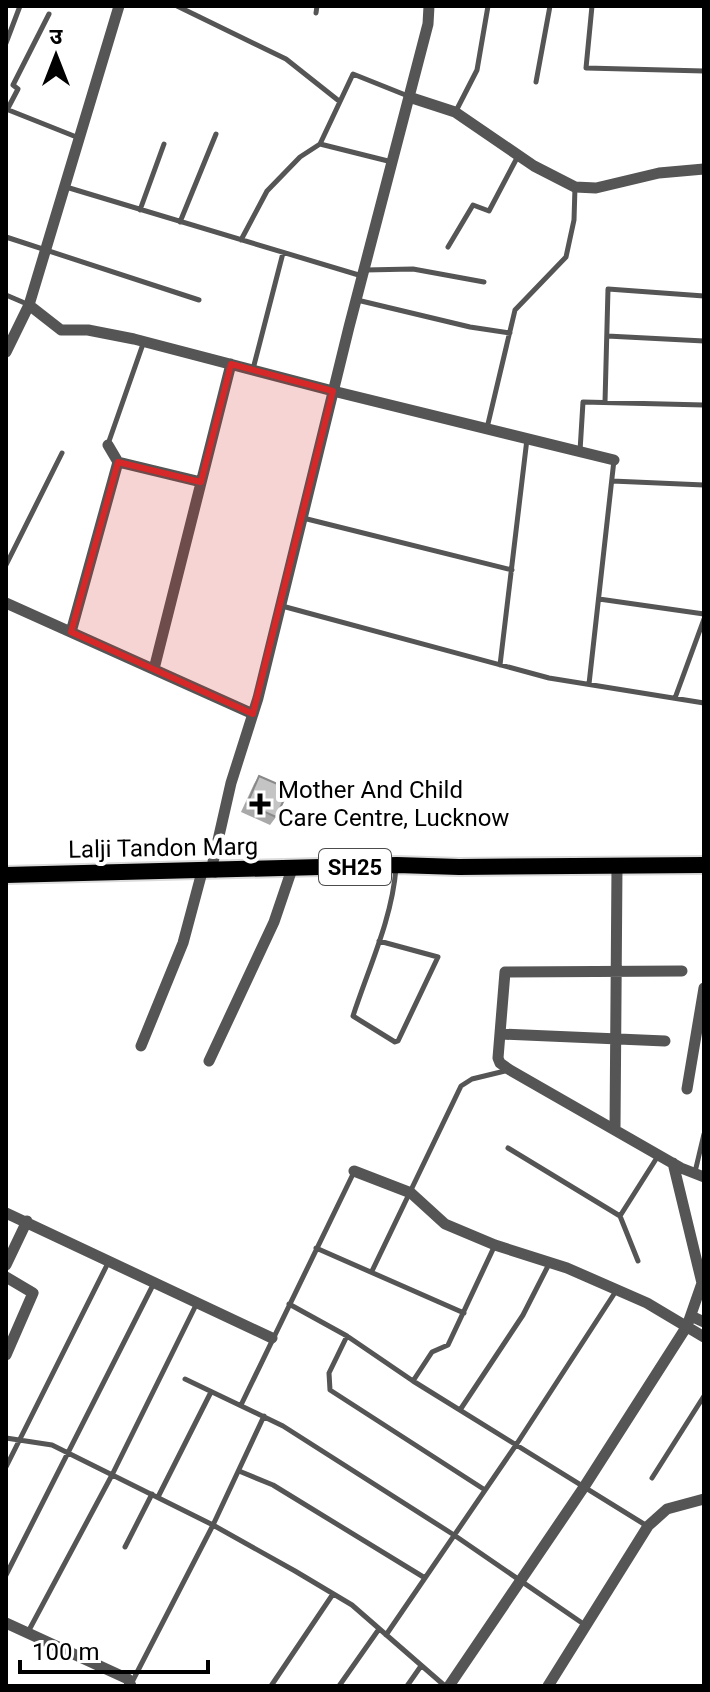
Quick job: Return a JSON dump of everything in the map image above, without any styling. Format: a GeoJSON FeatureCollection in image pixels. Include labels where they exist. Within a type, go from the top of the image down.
{"type":"FeatureCollection","features":[{"type":"Feature","properties":{"kind":"main road","name":"Lalji Tandon Marg"},"geometry":{"type":"LineString","coordinates":[[6,866],[292,869],[396,862],[617,866],[703,860]]}},
{"type":"Feature","properties":{"kind":"main road","name":"Lalji Tandon Marg"},"geometry":{"type":"LineString","coordinates":[[6,875],[396,862],[703,860]]}},
{"type":"Feature","properties":{"kind":"street"},"geometry":{"type":"LineString","coordinates":[[6,352],[29,305],[119,6]]}},
{"type":"Feature","properties":{"kind":"street"},"geometry":{"type":"LineString","coordinates":[[141,1046],[210,868],[231,783],[253,714],[428,24],[429,6]]}},
{"type":"Feature","properties":{"kind":"street"},"geometry":{"type":"LineString","coordinates":[[409,97],[455,112],[519,155],[575,187],[596,188],[659,173],[704,169]]}},
{"type":"Feature","properties":{"kind":"street"},"geometry":{"type":"LineString","coordinates":[[29,305],[61,330],[88,330],[144,342],[614,460]]}},
{"type":"Feature","properties":{"kind":"street"},"geometry":{"type":"LineString","coordinates":[[154,669],[231,364]]}},
{"type":"Feature","properties":{"kind":"street"},"geometry":{"type":"LineString","coordinates":[[71,632],[118,462],[108,445]]}},
{"type":"Feature","properties":{"kind":"street"},"geometry":{"type":"LineString","coordinates":[[118,462],[201,482]]}},
{"type":"Feature","properties":{"kind":"street"},"geometry":{"type":"LineString","coordinates":[[6,603],[253,714]]}},
{"type":"Feature","properties":{"kind":"street"},"geometry":{"type":"LineString","coordinates":[[615,1129],[617,866]]}},
{"type":"Feature","properties":{"kind":"street"},"geometry":{"type":"LineString","coordinates":[[209,1061],[274,922],[292,869]]}},
{"type":"Feature","properties":{"kind":"street"},"geometry":{"type":"LineString","coordinates":[[682,971],[505,972],[498,1058],[510,1070],[699,1175]]}},
{"type":"Feature","properties":{"kind":"street"},"geometry":{"type":"LineString","coordinates":[[687,1089],[699,1052],[704,988]]}},
{"type":"Feature","properties":{"kind":"street"},"geometry":{"type":"LineString","coordinates":[[501,1034],[665,1041]]}},
{"type":"Feature","properties":{"kind":"street"},"geometry":{"type":"LineString","coordinates":[[447,1686],[584,1487],[689,1321],[702,1283],[673,1163]]}},
{"type":"Feature","properties":{"kind":"street"},"geometry":{"type":"LineString","coordinates":[[354,1171],[411,1193],[445,1224],[495,1245],[549,1262],[689,1321],[704,1322]]}},
{"type":"Feature","properties":{"kind":"street"},"geometry":{"type":"LineString","coordinates":[[6,1213],[272,1338]]}},
{"type":"Feature","properties":{"kind":"street"},"geometry":{"type":"LineString","coordinates":[[6,1265],[27,1221]]}},
{"type":"Feature","properties":{"kind":"street"},"geometry":{"type":"LineString","coordinates":[[6,1277],[33,1293],[6,1355]]}},
{"type":"Feature","properties":{"kind":"street"},"geometry":{"type":"LineString","coordinates":[[689,1321],[704,1337]]}},
{"type":"Feature","properties":{"kind":"street"},"geometry":{"type":"LineString","coordinates":[[548,1686],[648,1526],[667,1509],[704,1499]]}},
{"type":"Feature","properties":{"kind":"street"},"geometry":{"type":"LineString","coordinates":[[6,1623],[128,1679],[131,1685]]}},
{"type":"Feature","properties":{"kind":"lane"},"geometry":{"type":"LineString","coordinates":[[6,43],[20,6]]}},
{"type":"Feature","properties":{"kind":"lane"},"geometry":{"type":"LineString","coordinates":[[177,6],[286,59],[339,101]]}},
{"type":"Feature","properties":{"kind":"lane"},"geometry":{"type":"LineString","coordinates":[[455,112],[477,70],[488,6]]}},
{"type":"Feature","properties":{"kind":"lane"},"geometry":{"type":"LineString","coordinates":[[536,82],[550,6]]}},
{"type":"Feature","properties":{"kind":"lane"},"geometry":{"type":"LineString","coordinates":[[592,6],[586,68],[704,71]]}},
{"type":"Feature","properties":{"kind":"lane"},"geometry":{"type":"LineString","coordinates":[[49,14],[13,85],[18,89],[6,109],[79,138]]}},
{"type":"Feature","properties":{"kind":"lane"},"geometry":{"type":"LineString","coordinates":[[241,240],[267,191],[300,157],[320,144],[353,74],[409,97]]}},
{"type":"Feature","properties":{"kind":"lane"},"geometry":{"type":"LineString","coordinates":[[180,222],[216,134]]}},
{"type":"Feature","properties":{"kind":"lane"},"geometry":{"type":"LineString","coordinates":[[140,210],[164,144]]}},
{"type":"Feature","properties":{"kind":"lane"},"geometry":{"type":"LineString","coordinates":[[320,144],[392,162]]}},
{"type":"Feature","properties":{"kind":"lane"},"geometry":{"type":"LineString","coordinates":[[448,247],[473,205],[489,211],[519,155]]}},
{"type":"Feature","properties":{"kind":"lane"},"geometry":{"type":"LineString","coordinates":[[65,187],[283,253],[363,273],[413,269],[484,282]]}},
{"type":"Feature","properties":{"kind":"lane"},"geometry":{"type":"LineString","coordinates":[[487,429],[515,310],[566,257],[574,220],[575,187]]}},
{"type":"Feature","properties":{"kind":"lane"},"geometry":{"type":"LineString","coordinates":[[6,237],[199,300]]}},
{"type":"Feature","properties":{"kind":"lane"},"geometry":{"type":"LineString","coordinates":[[253,370],[283,253]]}},
{"type":"Feature","properties":{"kind":"lane"},"geometry":{"type":"LineString","coordinates":[[605,402],[608,289],[704,296]]}},
{"type":"Feature","properties":{"kind":"lane"},"geometry":{"type":"LineString","coordinates":[[6,295],[29,305]]}},
{"type":"Feature","properties":{"kind":"lane"},"geometry":{"type":"LineString","coordinates":[[356,300],[470,327],[510,333]]}},
{"type":"Feature","properties":{"kind":"lane"},"geometry":{"type":"LineString","coordinates":[[607,336],[704,341]]}},
{"type":"Feature","properties":{"kind":"lane"},"geometry":{"type":"LineString","coordinates":[[108,445],[144,342]]}},
{"type":"Feature","properties":{"kind":"lane"},"geometry":{"type":"LineString","coordinates":[[580,451],[583,402],[704,405]]}},
{"type":"Feature","properties":{"kind":"lane"},"geometry":{"type":"LineString","coordinates":[[500,665],[527,438]]}},
{"type":"Feature","properties":{"kind":"lane"},"geometry":{"type":"LineString","coordinates":[[6,565],[62,453]]}},
{"type":"Feature","properties":{"kind":"lane"},"geometry":{"type":"LineString","coordinates":[[589,684],[614,460]]}},
{"type":"Feature","properties":{"kind":"lane"},"geometry":{"type":"LineString","coordinates":[[612,481],[704,485]]}},
{"type":"Feature","properties":{"kind":"lane"},"geometry":{"type":"LineString","coordinates":[[302,518],[512,570]]}},
{"type":"Feature","properties":{"kind":"lane"},"geometry":{"type":"LineString","coordinates":[[599,599],[704,617],[675,698]]}},
{"type":"Feature","properties":{"kind":"lane"},"geometry":{"type":"LineString","coordinates":[[281,606],[549,678],[704,703]]}},
{"type":"Feature","properties":{"kind":"lane"},"geometry":{"type":"LineString","coordinates":[[379,941],[438,957],[395,1042],[353,1016],[394,897],[396,862]]}},
{"type":"Feature","properties":{"kind":"lane"},"geometry":{"type":"LineString","coordinates":[[372,1271],[461,1086],[472,1079],[510,1070]]}},
{"type":"Feature","properties":{"kind":"lane"},"geometry":{"type":"LineString","coordinates":[[699,1175],[704,1134]]}},
{"type":"Feature","properties":{"kind":"lane"},"geometry":{"type":"LineString","coordinates":[[508,1148],[620,1216],[638,1261]]}},
{"type":"Feature","properties":{"kind":"lane"},"geometry":{"type":"LineString","coordinates":[[620,1216],[659,1155]]}},
{"type":"Feature","properties":{"kind":"lane"},"geometry":{"type":"LineString","coordinates":[[241,1405],[354,1171]]}},
{"type":"Feature","properties":{"kind":"lane"},"geometry":{"type":"LineString","coordinates":[[413,1381],[432,1352],[448,1345],[495,1245]]}},
{"type":"Feature","properties":{"kind":"lane"},"geometry":{"type":"LineString","coordinates":[[316,1248],[464,1313]]}},
{"type":"Feature","properties":{"kind":"lane"},"geometry":{"type":"LineString","coordinates":[[6,1467],[109,1261]]}},
{"type":"Feature","properties":{"kind":"lane"},"geometry":{"type":"LineString","coordinates":[[460,1410],[523,1315],[549,1262]]}},
{"type":"Feature","properties":{"kind":"lane"},"geometry":{"type":"LineString","coordinates":[[6,1575],[154,1282]]}},
{"type":"Feature","properties":{"kind":"lane"},"geometry":{"type":"LineString","coordinates":[[386,1635],[617,1290]]}},
{"type":"Feature","properties":{"kind":"lane"},"geometry":{"type":"LineString","coordinates":[[28,1633],[112,1475],[197,1303]]}},
{"type":"Feature","properties":{"kind":"lane"},"geometry":{"type":"LineString","coordinates":[[289,1304],[347,1336],[413,1381],[648,1526]]}},
{"type":"Feature","properties":{"kind":"lane"},"geometry":{"type":"LineString","coordinates":[[347,1336],[329,1373],[330,1390],[485,1490]]}},
{"type":"Feature","properties":{"kind":"lane"},"geometry":{"type":"LineString","coordinates":[[185,1379],[283,1426],[454,1535],[586,1625]]}},
{"type":"Feature","properties":{"kind":"lane"},"geometry":{"type":"LineString","coordinates":[[125,1547],[211,1392]]}},
{"type":"Feature","properties":{"kind":"lane"},"geometry":{"type":"LineString","coordinates":[[652,1478],[704,1396]]}},
{"type":"Feature","properties":{"kind":"lane"},"geometry":{"type":"LineString","coordinates":[[131,1685],[213,1525],[264,1416]]}},
{"type":"Feature","properties":{"kind":"lane"},"geometry":{"type":"LineString","coordinates":[[6,1438],[52,1445],[213,1525],[352,1605],[447,1686]]}},
{"type":"Feature","properties":{"kind":"lane"},"geometry":{"type":"LineString","coordinates":[[238,1471],[273,1485],[425,1578]]}},
{"type":"Feature","properties":{"kind":"lane"},"geometry":{"type":"LineString","coordinates":[[271,1686],[333,1594]]}},
{"type":"Feature","properties":{"kind":"lane"},"geometry":{"type":"LineString","coordinates":[[339,1686],[379,1629]]}},
{"type":"Feature","properties":{"kind":"lane"},"geometry":{"type":"LineString","coordinates":[[407,1686],[421,1666]]}},
{"type":"Feature","properties":{"kind":"highlighted area"},"geometry":{"type":"Polygon","coordinates":[[[231,364],[333,391],[253,714],[71,632],[118,462],[201,482],[231,364]]]}},
{"type":"Feature","properties":{"kind":"building"},"geometry":{"type":"Polygon","coordinates":[[[259,776],[289,789],[276,817],[247,804],[259,776]]]}},
{"type":"Feature","properties":{"kind":"place","name":"Mother And Child Care Centre, Lucknow"},"geometry":{"type":"Point","coordinates":[260,804]}}]}
